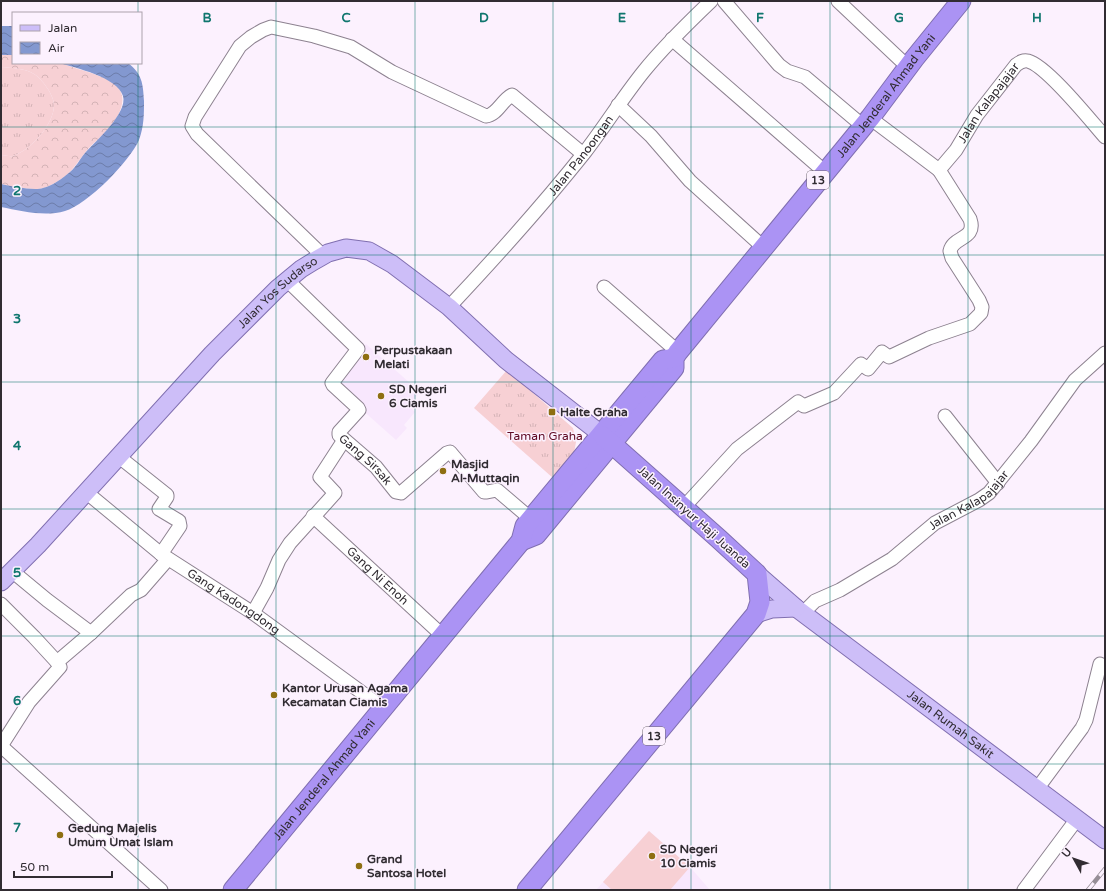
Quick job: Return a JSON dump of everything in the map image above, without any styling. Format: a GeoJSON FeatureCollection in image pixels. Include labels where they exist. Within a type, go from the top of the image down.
{"type":"FeatureCollection","features":[{"type":"Feature","properties":{"kind":"highway","name":"Jalan Jenderal Ahmad Yani"},"geometry":{"type":"LineString","coordinates":[[521,541],[536,535],[663,360],[676,355],[867,122],[908,67],[961,1]]}},
{"type":"Feature","properties":{"kind":"highway","name":"Jalan Jenderal Ahmad Yani"},"geometry":{"type":"LineString","coordinates":[[233,890],[521,541],[525,526],[606,439]]}},
{"type":"Feature","properties":{"kind":"highway","name":"Jalan Insinyur Haji Juanda"},"geometry":{"type":"LineString","coordinates":[[606,439],[757,574],[760,602],[756,614]]}},
{"type":"Feature","properties":{"kind":"highway","name":"13"},"geometry":{"type":"LineString","coordinates":[[527,890],[756,614]]}},
{"type":"Feature","properties":{"kind":"main road","name":"Jalan Yos Sudarso"},"geometry":{"type":"LineString","coordinates":[[6,577],[212,354],[278,288],[301,269],[322,256],[346,248],[369,251],[392,264],[449,307],[506,360],[606,439]]}},
{"type":"Feature","properties":{"kind":"main road","name":"Jalan Rumah Sakit"},"geometry":{"type":"LineString","coordinates":[[757,574],[799,611],[1105,840]]}},
{"type":"Feature","properties":{"kind":"main road"},"geometry":{"type":"LineString","coordinates":[[756,614],[772,609],[799,611]]}},
{"type":"Feature","properties":{"kind":"street","name":"Jalan Panoongan"},"geometry":{"type":"LineString","coordinates":[[449,307],[489,265],[553,192],[583,154],[644,70],[672,39],[711,1]]}},
{"type":"Feature","properties":{"kind":"street"},"geometry":{"type":"LineString","coordinates":[[684,508],[738,449],[798,402],[804,406],[834,393],[861,364],[868,369],[882,352],[889,357],[929,338],[970,324],[980,313],[982,307],[952,258],[950,252],[953,245],[970,232],[972,224],[940,170],[867,122],[805,77],[787,71],[779,65],[724,1]]}},
{"type":"Feature","properties":{"kind":"street"},"geometry":{"type":"LineString","coordinates":[[838,1],[908,67]]}},
{"type":"Feature","properties":{"kind":"street"},"geometry":{"type":"LineString","coordinates":[[322,256],[198,134],[192,126],[195,117],[240,46],[263,30],[271,28],[278,29],[314,36],[351,47],[392,72],[486,116],[492,114],[506,99],[512,95],[583,154]]}},
{"type":"Feature","properties":{"kind":"street"},"geometry":{"type":"LineString","coordinates":[[672,39],[825,172]]}},
{"type":"Feature","properties":{"kind":"street","name":"Jalan Kalapajajar"},"geometry":{"type":"LineString","coordinates":[[940,170],[956,150],[977,115],[1017,63],[1024,61],[1037,65],[1067,93],[1105,137]]}},
{"type":"Feature","properties":{"kind":"street"},"geometry":{"type":"LineString","coordinates":[[618,105],[651,136],[690,181],[763,247]]}},
{"type":"Feature","properties":{"kind":"street","name":"Gang Sirsak"},"geometry":{"type":"LineString","coordinates":[[287,280],[358,349],[332,383],[358,408],[339,435],[376,466],[398,494],[450,452],[484,492],[497,490],[531,519]]}},
{"type":"Feature","properties":{"kind":"street"},"geometry":{"type":"LineString","coordinates":[[604,287],[676,355]]}},
{"type":"Feature","properties":{"kind":"street","name":"Jalan Kalapajajar"},"geometry":{"type":"LineString","coordinates":[[799,611],[815,601],[840,590],[892,559],[935,523],[979,500],[989,493],[1035,435],[1074,380],[1105,354]]}},
{"type":"Feature","properties":{"kind":"street"},"geometry":{"type":"LineString","coordinates":[[945,416],[998,483]]}},
{"type":"Feature","properties":{"kind":"street"},"geometry":{"type":"LineString","coordinates":[[253,613],[267,588],[279,560],[290,543],[335,493],[320,477],[344,440]]}},
{"type":"Feature","properties":{"kind":"street"},"geometry":{"type":"LineString","coordinates":[[57,662],[132,595],[141,590],[165,557],[180,526],[179,521],[159,509],[167,495],[118,456]]}},
{"type":"Feature","properties":{"kind":"street","name":"Gang Kadongdong"},"geometry":{"type":"LineString","coordinates":[[86,492],[165,557],[253,613],[384,708]]}},
{"type":"Feature","properties":{"kind":"street","name":"Gang Ni Enoh"},"geometry":{"type":"LineString","coordinates":[[313,516],[443,636]]}},
{"type":"Feature","properties":{"kind":"street"},"geometry":{"type":"LineString","coordinates":[[6,577],[47,600],[91,633]]}},
{"type":"Feature","properties":{"kind":"street"},"geometry":{"type":"LineString","coordinates":[[1,604],[60,665],[60,668],[29,702],[1,746],[161,890]]}},
{"type":"Feature","properties":{"kind":"street"},"geometry":{"type":"LineString","coordinates":[[1037,789],[1082,728],[1086,720],[1100,664]]}},
{"type":"Feature","properties":{"kind":"street"},"geometry":{"type":"LineString","coordinates":[[1024,890],[1077,819]]}},
{"type":"Feature","properties":{"kind":"shaded area","name":"SD Negeri 6 Ciamis"},"geometry":{"type":"Polygon","coordinates":[[[366,344],[420,392],[408,405],[415,412],[404,425],[407,428],[396,440],[333,384],[355,355],[366,344]]]}},
{"type":"Feature","properties":{"kind":"shaded area","name":"SD Negeri 10 Ciamis"},"geometry":{"type":"Polygon","coordinates":[[[649,831],[690,867],[710,890],[596,890],[649,831]]]}},
{"type":"Feature","properties":{"kind":"green space"},"geometry":{"type":"Polygon","coordinates":[[[1,55],[12,55],[12,64],[64,64],[102,77],[120,90],[122,104],[113,123],[88,149],[71,171],[47,187],[28,189],[1,184],[1,155],[13,156],[20,153],[34,142],[46,128],[53,112],[54,105],[50,92],[37,76],[22,69],[1,67],[1,55]]]}},
{"type":"Feature","properties":{"kind":"green space"},"geometry":{"type":"Polygon","coordinates":[[[1,67],[22,69],[34,74],[47,88],[54,105],[53,112],[46,128],[27,148],[12,156],[1,155],[1,67]]]}},
{"type":"Feature","properties":{"kind":"green space","name":"Taman Graha"},"geometry":{"type":"Polygon","coordinates":[[[507,370],[573,428],[576,442],[574,453],[553,478],[474,408],[507,370]]]}},
{"type":"Feature","properties":{"kind":"green space","name":"SD Negeri 10 Ciamis"},"geometry":{"type":"Polygon","coordinates":[[[649,831],[690,867],[670,890],[612,890],[603,882],[649,831]]]}},
{"type":"Feature","properties":{"kind":"water"},"geometry":{"type":"Polygon","coordinates":[[[1,26],[12,26],[12,55],[1,55],[1,26]]]}},
{"type":"Feature","properties":{"kind":"water"},"geometry":{"type":"Polygon","coordinates":[[[62,64],[129,64],[139,75],[144,95],[144,106],[142,130],[134,149],[127,159],[96,191],[85,200],[65,211],[57,213],[33,213],[1,207],[1,184],[22,188],[39,189],[57,182],[74,168],[85,153],[110,127],[121,111],[123,96],[119,89],[105,79],[62,64]]]}},
{"type":"Feature","properties":{"kind":"railway"},"geometry":{"type":"LineString","coordinates":[[1088,890],[1105,869]]}},
{"type":"Feature","properties":{"kind":"place","name":"Perpustakaan Melati"},"geometry":{"type":"Point","coordinates":[366,357]}},
{"type":"Feature","properties":{"kind":"place","name":"SD Negeri 6 Ciamis"},"geometry":{"type":"Point","coordinates":[381,396]}},
{"type":"Feature","properties":{"kind":"place","name":"Halte Graha"},"geometry":{"type":"Point","coordinates":[552,412]}},
{"type":"Feature","properties":{"kind":"place","name":"Masjid Al-Muttaqin"},"geometry":{"type":"Point","coordinates":[443,471]}},
{"type":"Feature","properties":{"kind":"place","name":"Kantor Urusan Agama Kecamatan Ciamis"},"geometry":{"type":"Point","coordinates":[274,695]}},
{"type":"Feature","properties":{"kind":"place","name":"Gedung Majelis Umum Umat Islam"},"geometry":{"type":"Point","coordinates":[60,835]}},
{"type":"Feature","properties":{"kind":"place","name":"SD Negeri 10 Ciamis"},"geometry":{"type":"Point","coordinates":[652,856]}},
{"type":"Feature","properties":{"kind":"place","name":"Grand Santosa Hotel"},"geometry":{"type":"Point","coordinates":[359,866]}}]}
